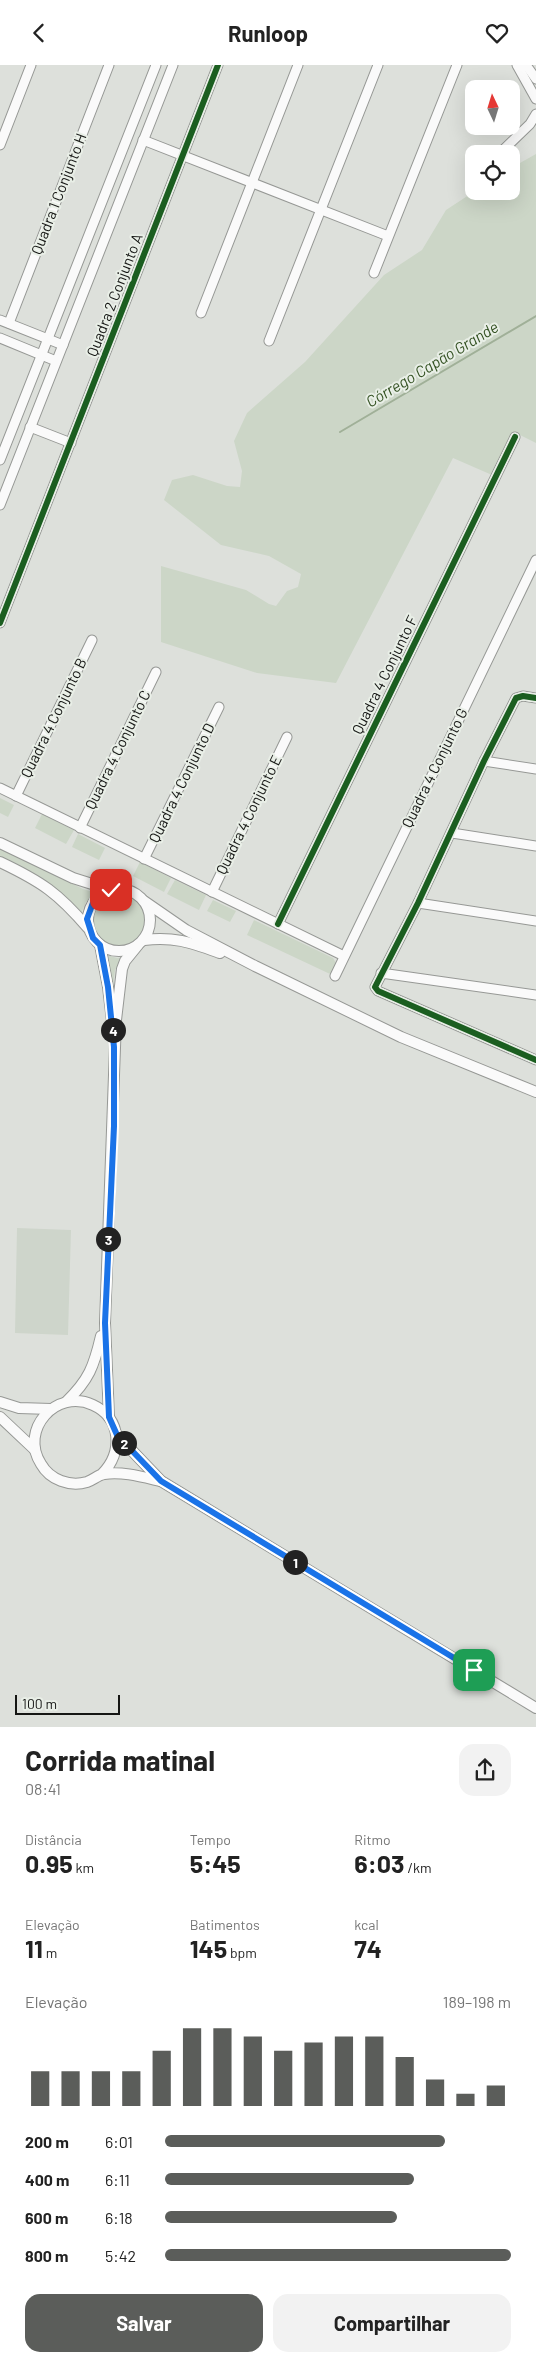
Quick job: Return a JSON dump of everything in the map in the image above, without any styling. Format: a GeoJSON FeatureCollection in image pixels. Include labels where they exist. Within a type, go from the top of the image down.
{"type":"FeatureCollection","features":[{"type":"Feature","properties":{"kind":"main road"},"geometry":{"type":"LineString","coordinates":[[0,843],[73,877],[111,890],[129,891],[186,930],[255,966],[401,1037],[536,1092]]}},
{"type":"Feature","properties":{"kind":"main road"},"geometry":{"type":"LineString","coordinates":[[0,862],[33,878],[58,895],[88,928],[93,938],[100,945],[115,951],[131,949],[141,942],[172,938],[186,941],[255,966]]}},
{"type":"Feature","properties":{"kind":"main road"},"geometry":{"type":"LineString","coordinates":[[88,928],[87,919],[94,900],[111,890]]}},
{"type":"Feature","properties":{"kind":"main road"},"geometry":{"type":"LineString","coordinates":[[114,1047],[122,969],[125,961],[149,930],[150,920],[144,901]]}},
{"type":"Feature","properties":{"kind":"main road"},"geometry":{"type":"LineString","coordinates":[[100,945],[108,987],[114,1047],[114,1126],[105,1323],[109,1417]]}},
{"type":"Feature","properties":{"kind":"main road"},"geometry":{"type":"LineString","coordinates":[[34,1449],[37,1426],[51,1409],[66,1402],[82,1387],[90,1374],[105,1323]]}},
{"type":"Feature","properties":{"kind":"main road"},"geometry":{"type":"LineString","coordinates":[[66,1402],[85,1402],[102,1410],[109,1417],[117,1435],[161,1481],[536,1708]]}},
{"type":"Feature","properties":{"kind":"main road"},"geometry":{"type":"LineString","coordinates":[[0,1403],[20,1408],[51,1409]]}},
{"type":"Feature","properties":{"kind":"main road"},"geometry":{"type":"LineString","coordinates":[[0,1417],[34,1449],[42,1467],[56,1479],[75,1484],[94,1479],[108,1468],[116,1452],[117,1435]]}},
{"type":"Feature","properties":{"kind":"main road"},"geometry":{"type":"LineString","coordinates":[[102,1474],[129,1475],[161,1481]]}},
{"type":"Feature","properties":{"kind":"street"},"geometry":{"type":"LineString","coordinates":[[0,145],[31,65]]}},
{"type":"Feature","properties":{"kind":"street","name":"Quadra 1 Conjunto H"},"geometry":{"type":"LineString","coordinates":[[4,321],[109,65]]}},
{"type":"Feature","properties":{"kind":"street"},"geometry":{"type":"LineString","coordinates":[[0,460],[156,65]]}},
{"type":"Feature","properties":{"kind":"street"},"geometry":{"type":"LineString","coordinates":[[0,505],[173,65]]}},
{"type":"Feature","properties":{"kind":"street","name":"Quadra 2 Conjunto A"},"geometry":{"type":"LineString","coordinates":[[0,623],[218,65]]}},
{"type":"Feature","properties":{"kind":"street"},"geometry":{"type":"LineString","coordinates":[[201,313],[298,65]]}},
{"type":"Feature","properties":{"kind":"street"},"geometry":{"type":"LineString","coordinates":[[270,341],[378,65]]}},
{"type":"Feature","properties":{"kind":"street"},"geometry":{"type":"LineString","coordinates":[[374,273],[457,65]]}},
{"type":"Feature","properties":{"kind":"street"},"geometry":{"type":"LineString","coordinates":[[517,65],[527,79],[536,99]]}},
{"type":"Feature","properties":{"kind":"street"},"geometry":{"type":"LineString","coordinates":[[526,65],[536,79]]}},
{"type":"Feature","properties":{"kind":"street"},"geometry":{"type":"LineString","coordinates":[[136,112],[152,118]]}},
{"type":"Feature","properties":{"kind":"street"},"geometry":{"type":"LineString","coordinates":[[508,145],[530,124],[536,114]]}},
{"type":"Feature","properties":{"kind":"street"},"geometry":{"type":"LineString","coordinates":[[143,140],[388,236]]}},
{"type":"Feature","properties":{"kind":"street"},"geometry":{"type":"LineString","coordinates":[[82,251],[97,257]]}},
{"type":"Feature","properties":{"kind":"street"},"geometry":{"type":"LineString","coordinates":[[4,321],[63,345]]}},
{"type":"Feature","properties":{"kind":"street"},"geometry":{"type":"LineString","coordinates":[[27,349],[33,347],[35,342],[33,333]]}},
{"type":"Feature","properties":{"kind":"street"},"geometry":{"type":"LineString","coordinates":[[0,340],[56,361]]}},
{"type":"Feature","properties":{"kind":"street"},"geometry":{"type":"LineString","coordinates":[[30,427],[70,443]]}},
{"type":"Feature","properties":{"kind":"street","name":"Quadra 4 Conjunto F"},"geometry":{"type":"LineString","coordinates":[[278,924],[515,437]]}},
{"type":"Feature","properties":{"kind":"street"},"geometry":{"type":"LineString","coordinates":[[8,439],[24,445]]}},
{"type":"Feature","properties":{"kind":"street","name":"Quadra 4 Conjunto G"},"geometry":{"type":"LineString","coordinates":[[335,976],[536,560]]}},
{"type":"Feature","properties":{"kind":"street","name":"Quadra 4 Conjunto B"},"geometry":{"type":"LineString","coordinates":[[16,796],[92,640]]}},
{"type":"Feature","properties":{"kind":"street","name":"Quadra 4 Conjunto C"},"geometry":{"type":"LineString","coordinates":[[80,828],[156,672]]}},
{"type":"Feature","properties":{"kind":"street"},"geometry":{"type":"LineString","coordinates":[[536,698],[523,696],[516,698],[484,761],[418,903],[375,987],[378,991],[536,1060]]}},
{"type":"Feature","properties":{"kind":"street","name":"Quadra 4 Conjunto D"},"geometry":{"type":"LineString","coordinates":[[144,859],[219,707]]}},
{"type":"Feature","properties":{"kind":"street","name":"Quadra 4 Conjunto E"},"geometry":{"type":"LineString","coordinates":[[212,892],[287,737]]}},
{"type":"Feature","properties":{"kind":"street"},"geometry":{"type":"LineString","coordinates":[[484,761],[536,769]]}},
{"type":"Feature","properties":{"kind":"street"},"geometry":{"type":"LineString","coordinates":[[0,788],[344,956]]}},
{"type":"Feature","properties":{"kind":"street"},"geometry":{"type":"LineString","coordinates":[[452,833],[536,846]]}},
{"type":"Feature","properties":{"kind":"street"},"geometry":{"type":"LineString","coordinates":[[418,903],[536,921]]}},
{"type":"Feature","properties":{"kind":"street"},"geometry":{"type":"LineString","coordinates":[[381,973],[536,995]]}},
{"type":"Feature","properties":{"kind":"shaded area"},"geometry":{"type":"Polygon","coordinates":[[[17,1228],[71,1230],[68,1335],[15,1333],[17,1228]]]}},
{"type":"Feature","properties":{"kind":"green space"},"geometry":{"type":"Polygon","coordinates":[[[536,154],[536,443],[514,432],[492,475],[453,458],[336,683],[257,673],[161,642],[161,566],[246,590],[269,604],[276,606],[287,591],[298,587],[301,574],[269,556],[221,545],[164,500],[172,480],[193,475],[227,486],[240,487],[242,471],[234,441],[247,413],[305,362],[384,275],[422,250],[446,210],[465,198],[465,200],[520,200],[520,163],[536,154]]]}},
{"type":"Feature","properties":{"kind":"green space"},"geometry":{"type":"Polygon","coordinates":[[[0,798],[14,805],[8,817],[0,813],[0,798]]]}},
{"type":"Feature","properties":{"kind":"green space"},"geometry":{"type":"Polygon","coordinates":[[[42,814],[74,830],[66,844],[35,828],[42,814]]]}},
{"type":"Feature","properties":{"kind":"green space"},"geometry":{"type":"Polygon","coordinates":[[[78,834],[105,848],[99,860],[72,847],[78,834]]]}},
{"type":"Feature","properties":{"kind":"green space"},"geometry":{"type":"Polygon","coordinates":[[[0,848],[83,889],[96,893],[86,902],[80,916],[0,860],[0,848]]]}},
{"type":"Feature","properties":{"kind":"green space"},"geometry":{"type":"Polygon","coordinates":[[[140,862],[171,878],[164,892],[133,876],[140,862]]]}},
{"type":"Feature","properties":{"kind":"green space"},"geometry":{"type":"Polygon","coordinates":[[[175,880],[206,895],[199,910],[167,894],[175,880]]]}},
{"type":"Feature","properties":{"kind":"green space"},"geometry":{"type":"Polygon","coordinates":[[[113,891],[125,891],[140,899],[148,914],[148,926],[140,941],[125,949],[113,949],[98,941],[90,926],[90,914],[98,899],[113,891]]]}},
{"type":"Feature","properties":{"kind":"green space"},"geometry":{"type":"Polygon","coordinates":[[[213,900],[236,911],[230,922],[207,911],[213,900]]]}},
{"type":"Feature","properties":{"kind":"green space"},"geometry":{"type":"Polygon","coordinates":[[[254,920],[333,958],[336,963],[330,974],[247,935],[254,920]]]}},
{"type":"Feature","properties":{"kind":"green space"},"geometry":{"type":"Polygon","coordinates":[[[104,954],[117,958],[124,957],[115,970],[113,988],[104,954]]]}},
{"type":"Feature","properties":{"kind":"waterway","name":"Córrego Capão Grande"},"geometry":{"type":"LineString","coordinates":[[340,432],[536,316]]}},
{"type":"Feature","properties":{"kind":"cycle path"},"geometry":{"type":"LineString","coordinates":[[0,623],[218,65]]}},
{"type":"Feature","properties":{"kind":"cycle path"},"geometry":{"type":"LineString","coordinates":[[278,924],[515,437]]}},
{"type":"Feature","properties":{"kind":"cycle path"},"geometry":{"type":"LineString","coordinates":[[536,698],[523,696],[516,698],[484,761],[418,903],[375,987],[378,991],[536,1060]]}},
{"type":"Feature","properties":{"kind":"route"},"geometry":{"type":"LineString","coordinates":[[111,890],[94,900],[89,909],[87,919],[88,928],[93,938],[100,945],[108,987],[114,1047],[114,1126],[108,1224],[105,1323],[109,1417],[117,1435],[161,1481],[474,1670]]}}]}
